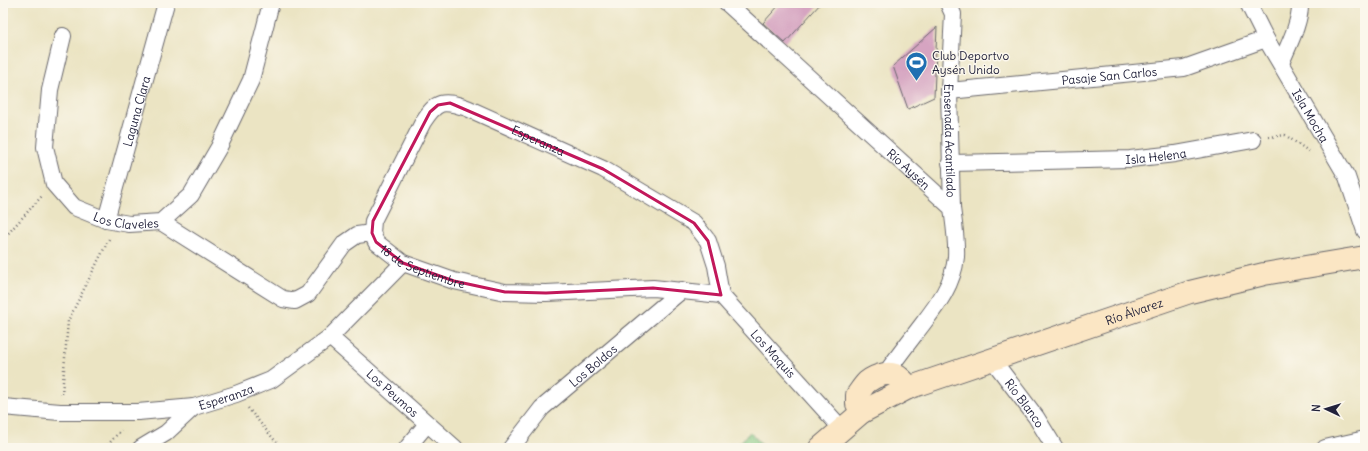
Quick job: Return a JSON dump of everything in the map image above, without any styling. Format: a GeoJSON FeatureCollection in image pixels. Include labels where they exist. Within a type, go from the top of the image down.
{"type":"FeatureCollection","features":[{"type":"Feature","properties":{"kind":"street","name":"Laguna Clara"},"geometry":{"type":"LineString","coordinates":[[112,221],[166,3]]}},
{"type":"Feature","properties":{"kind":"street","name":"Los Claveles"},"geometry":{"type":"LineString","coordinates":[[62,36],[50,90],[45,147],[54,184],[74,207],[112,221],[129,224],[161,222],[191,195],[219,147],[251,80],[271,3]]}},
{"type":"Feature","properties":{"kind":"street","name":"Río Aysén"},"geometry":{"type":"LineString","coordinates":[[727,3],[952,208]]}},
{"type":"Feature","properties":{"kind":"street","name":"Ensenada Acantilado"},"geometry":{"type":"LineString","coordinates":[[948,3],[953,14],[949,91],[952,208]]}},
{"type":"Feature","properties":{"kind":"street","name":"Isla Mocha"},"geometry":{"type":"LineString","coordinates":[[1248,3],[1266,39],[1346,176],[1365,231]]}},
{"type":"Feature","properties":{"kind":"street"},"geometry":{"type":"LineString","coordinates":[[1281,63],[1291,38],[1300,9],[1300,3]]}},
{"type":"Feature","properties":{"kind":"street","name":"Pasaje San Carlos"},"geometry":{"type":"LineString","coordinates":[[949,91],[1184,68],[1266,39]]}},
{"type":"Feature","properties":{"kind":"street","name":"Esperanza"},"geometry":{"type":"LineString","coordinates":[[372,233],[373,221],[423,122],[430,112],[438,105],[450,103],[467,108],[603,169],[694,223],[708,241],[716,266],[721,295]]}},
{"type":"Feature","properties":{"kind":"street","name":"Isla Helena"},"geometry":{"type":"LineString","coordinates":[[950,163],[1130,159],[1175,154],[1253,140]]}},
{"type":"Feature","properties":{"kind":"street"},"geometry":{"type":"LineString","coordinates":[[820,448],[862,412],[857,404],[857,395],[868,381],[886,373],[940,303],[950,283],[956,257],[952,208]]}},
{"type":"Feature","properties":{"kind":"street","name":"18 de Septiembre"},"geometry":{"type":"LineString","coordinates":[[161,222],[283,299],[295,301],[308,294],[344,244],[357,235],[372,233],[376,242],[403,263],[454,281],[505,292],[546,293],[653,288],[689,291]]}},
{"type":"Feature","properties":{"kind":"street","name":"Río Álvarez"},"geometry":{"type":"LineString","coordinates":[[862,412],[908,388],[1190,292],[1264,274],[1365,257]]}},
{"type":"Feature","properties":{"kind":"street","name":"Esperanza"},"geometry":{"type":"LineString","coordinates":[[3,407],[60,412],[138,412],[194,407],[236,394],[271,380],[330,337],[403,263]]}},
{"type":"Feature","properties":{"kind":"street"},"geometry":{"type":"LineString","coordinates":[[689,291],[721,295]]}},
{"type":"Feature","properties":{"kind":"street","name":"Los Boldos"},"geometry":{"type":"LineString","coordinates":[[511,448],[542,408],[689,291]]}},
{"type":"Feature","properties":{"kind":"street","name":"Los Maquis"},"geometry":{"type":"LineString","coordinates":[[721,295],[842,429]]}},
{"type":"Feature","properties":{"kind":"street","name":"Los Peumos"},"geometry":{"type":"LineString","coordinates":[[330,337],[455,448]]}},
{"type":"Feature","properties":{"kind":"street","name":"Río Blanco"},"geometry":{"type":"LineString","coordinates":[[992,359],[1036,417],[1056,448]]}},
{"type":"Feature","properties":{"kind":"street"},"geometry":{"type":"LineString","coordinates":[[886,373],[894,374],[901,378],[908,388]]}},
{"type":"Feature","properties":{"kind":"street"},"geometry":{"type":"LineString","coordinates":[[141,448],[166,433],[194,407]]}},
{"type":"Feature","properties":{"kind":"street"},"geometry":{"type":"LineString","coordinates":[[407,448],[427,424]]}},
{"type":"Feature","properties":{"kind":"street"},"geometry":{"type":"LineString","coordinates":[[1325,448],[1365,439]]}},
{"type":"Feature","properties":{"kind":"path"},"geometry":{"type":"LineString","coordinates":[[1253,140],[1285,135],[1316,156]]}},
{"type":"Feature","properties":{"kind":"path"},"geometry":{"type":"LineString","coordinates":[[3,239],[54,184]]}},
{"type":"Feature","properties":{"kind":"path"},"geometry":{"type":"LineString","coordinates":[[60,412],[68,321],[112,221]]}},
{"type":"Feature","properties":{"kind":"path"},"geometry":{"type":"LineString","coordinates":[[236,394],[281,448]]}},
{"type":"Feature","properties":{"kind":"highlighted area"},"geometry":{"type":"Polygon","coordinates":[[[450,103],[603,169],[694,223],[708,241],[721,295],[653,288],[546,293],[505,292],[454,281],[403,263],[376,242],[372,233],[373,221],[430,112],[438,105],[450,103]]]}},
{"type":"Feature","properties":{"kind":"green space"},"geometry":{"type":"Polygon","coordinates":[[[750,432],[765,448],[735,448],[750,432]]]}},
{"type":"Feature","properties":{"kind":"building"},"geometry":{"type":"Polygon","coordinates":[[[781,3],[821,3],[785,43],[763,23],[781,3]]]}},
{"type":"Feature","properties":{"kind":"building","name":"Club Deportvo Aysén Unido"},"geometry":{"type":"Polygon","coordinates":[[[937,27],[934,97],[908,109],[893,66],[937,27]]]}},
{"type":"Feature","properties":{"kind":"place","name":"Club Deportvo Aysén Unido"},"geometry":{"type":"Point","coordinates":[917,82]}}]}
